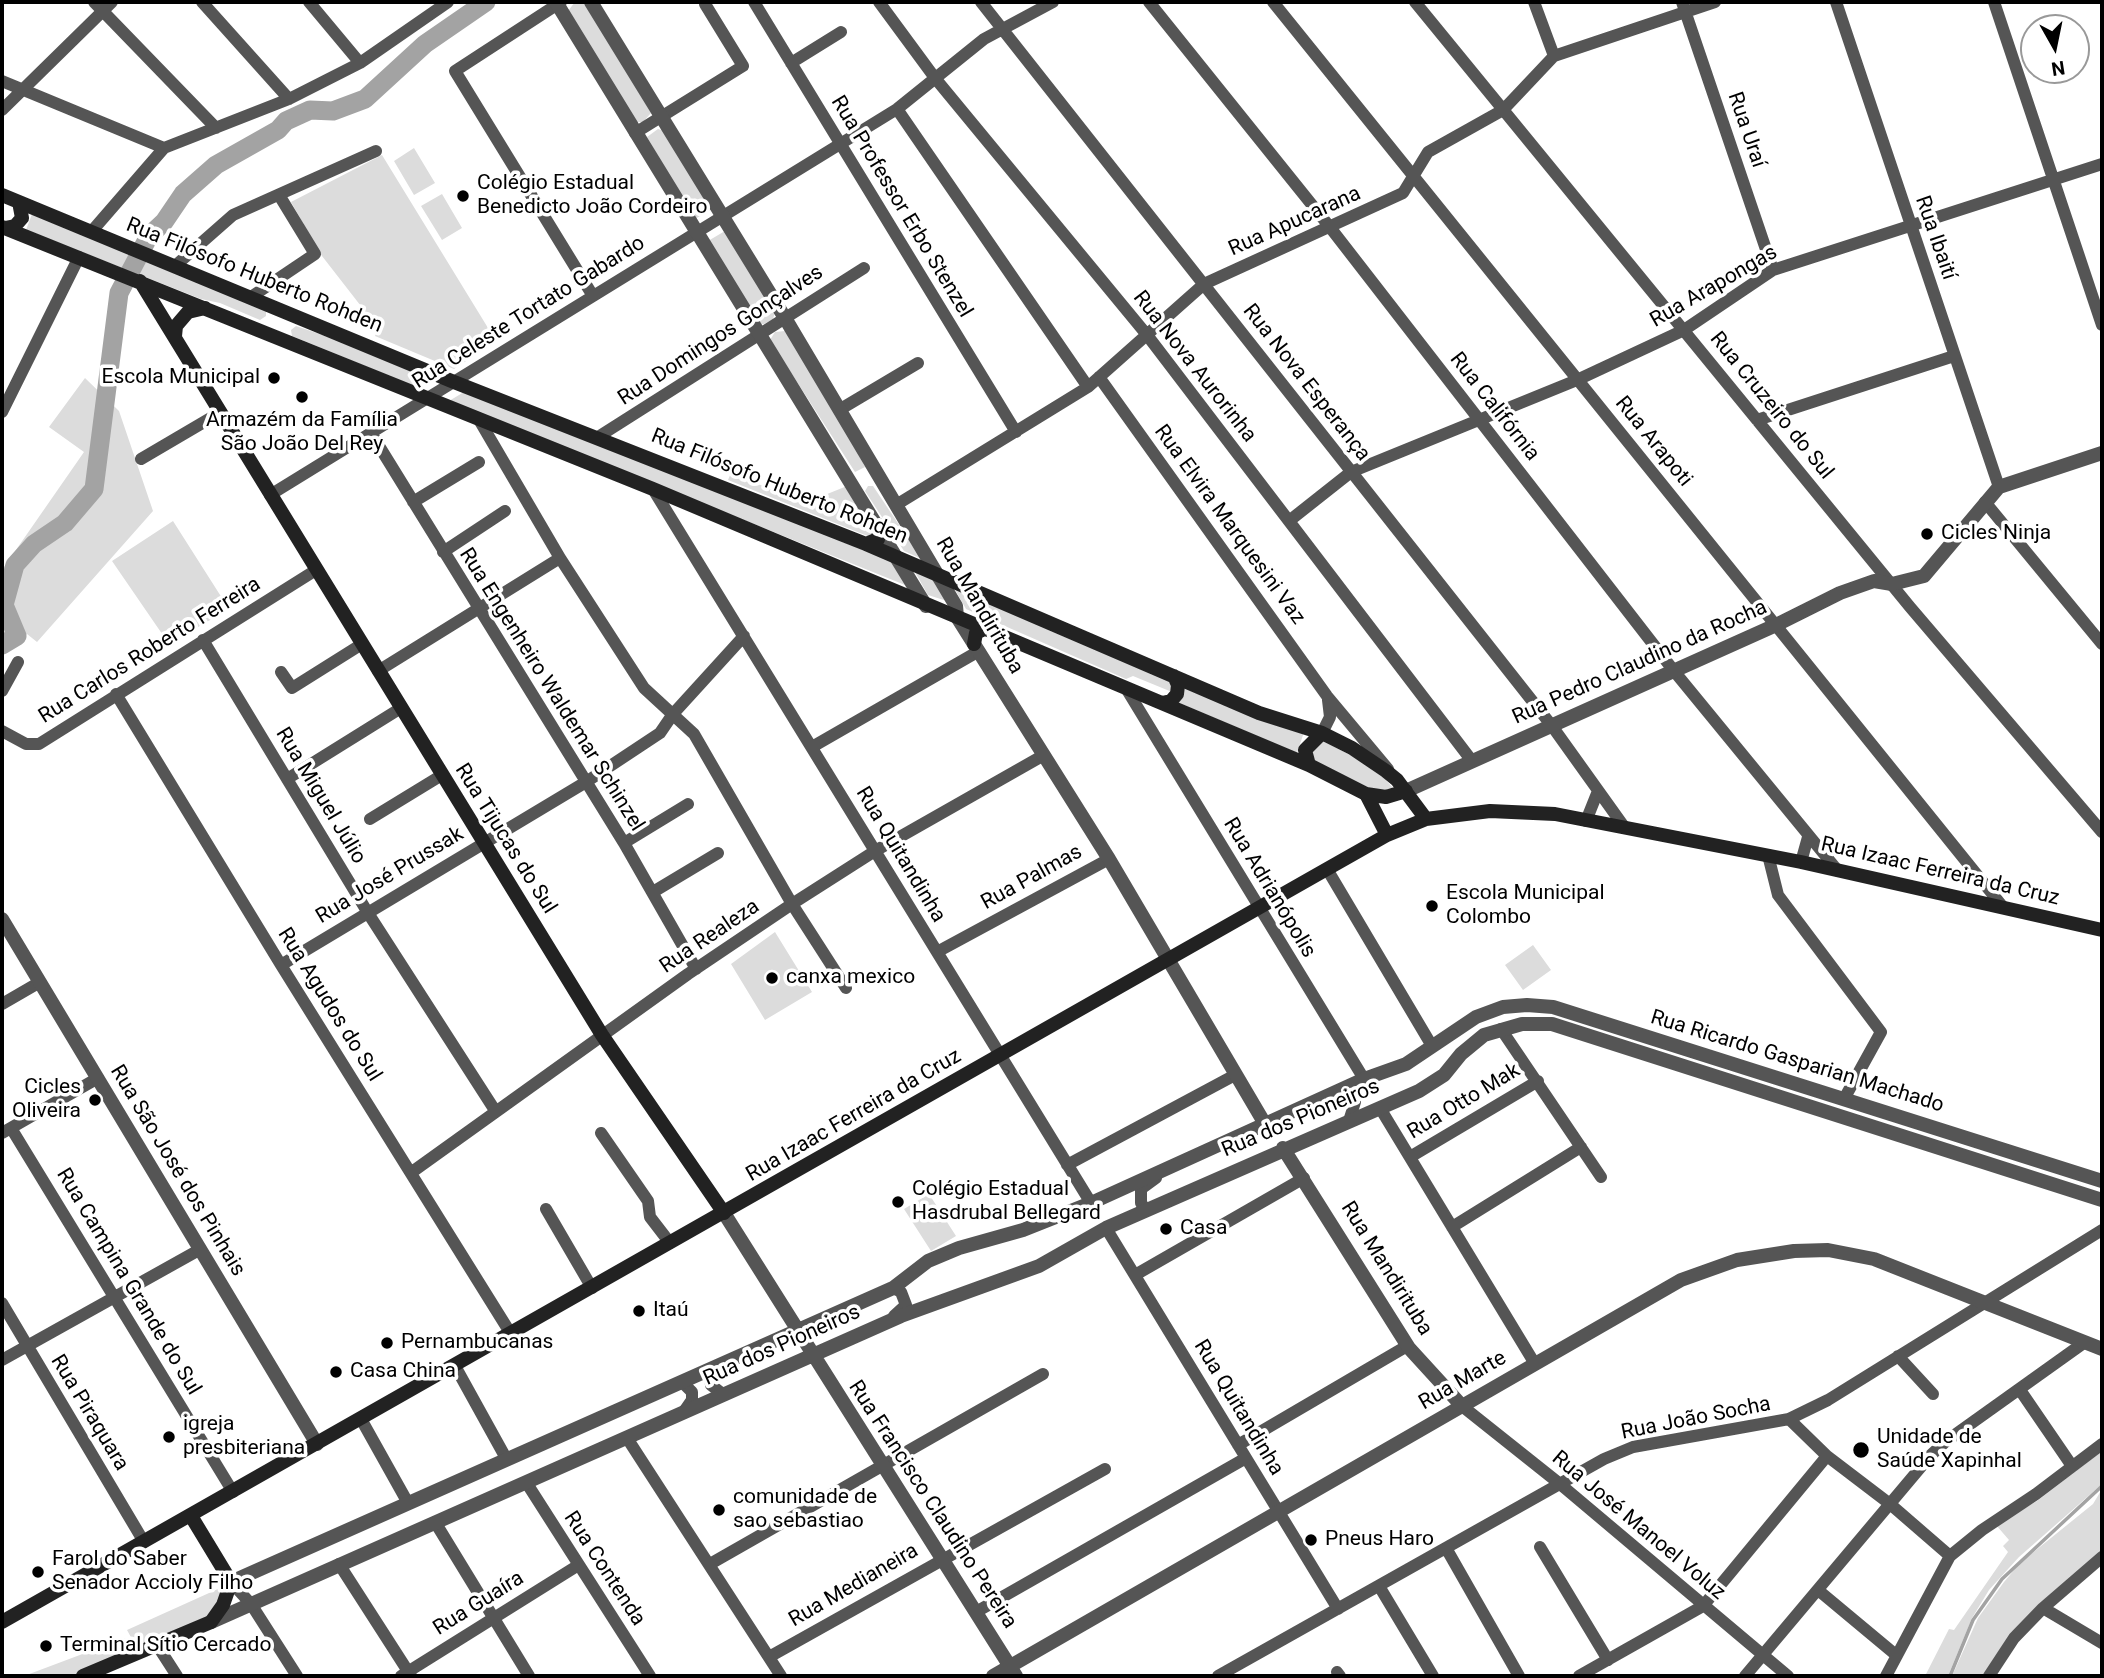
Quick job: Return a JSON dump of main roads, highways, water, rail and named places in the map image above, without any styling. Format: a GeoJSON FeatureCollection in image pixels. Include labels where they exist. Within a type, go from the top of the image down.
{"type":"FeatureCollection","features":[{"type":"Feature","properties":{"kind":"main road"},"geometry":{"type":"LineString","coordinates":[[2,195],[19,202],[22,218],[15,226],[4,228]]}},
{"type":"Feature","properties":{"kind":"main road","name":"Rua Filósofo Huberto Rohden"},"geometry":{"type":"LineString","coordinates":[[19,202],[454,382],[937,573],[1259,713],[1322,733],[1364,755],[1401,785],[1426,819]]}},
{"type":"Feature","properties":{"kind":"main road"},"geometry":{"type":"LineString","coordinates":[[4,228],[682,501],[1309,765],[1366,794],[1387,797],[1401,785]]}},
{"type":"Feature","properties":{"kind":"main road","name":"Rua Tijucas do Sul"},"geometry":{"type":"LineString","coordinates":[[139,281],[601,1035],[724,1213]]}},
{"type":"Feature","properties":{"kind":"main road"},"geometry":{"type":"LineString","coordinates":[[261,331],[272,321],[270,305]]}},
{"type":"Feature","properties":{"kind":"main road"},"geometry":{"type":"LineString","coordinates":[[175,336],[176,326],[187,312],[205,308]]}},
{"type":"Feature","properties":{"kind":"main road"},"geometry":{"type":"LineString","coordinates":[[290,342],[285,336],[284,328],[292,318],[300,317]]}},
{"type":"Feature","properties":{"kind":"main road"},"geometry":{"type":"LineString","coordinates":[[866,544],[877,539],[878,525]]}},
{"type":"Feature","properties":{"kind":"main road"},"geometry":{"type":"LineString","coordinates":[[977,647],[976,633],[986,628]]}},
{"type":"Feature","properties":{"kind":"main road"},"geometry":{"type":"LineString","coordinates":[[1160,703],[1171,701],[1177,694],[1178,685],[1174,676]]}},
{"type":"Feature","properties":{"kind":"main road"},"geometry":{"type":"LineString","coordinates":[[1309,765],[1305,750],[1322,733]]}},
{"type":"Feature","properties":{"kind":"main road"},"geometry":{"type":"LineString","coordinates":[[1366,794],[1387,835]]}},
{"type":"Feature","properties":{"kind":"main road","name":"Rua Izaac Ferreira da Cruz"},"geometry":{"type":"LineString","coordinates":[[2,1622],[1387,835],[1426,819],[1490,811],[1555,814],[1768,855],[2102,930]]}},
{"type":"Feature","properties":{"kind":"main road","name":"Rua dos Pioneiros"},"geometry":{"type":"LineString","coordinates":[[83,1676],[211,1622],[229,1596],[231,1582],[191,1516]]}},
{"type":"Feature","properties":{"kind":"waterway"},"geometry":{"type":"LineString","coordinates":[[2,645],[17,636],[4,605],[15,565],[34,544],[65,523],[94,489],[119,293],[149,236],[164,222],[183,194],[216,165],[278,130],[286,121],[310,110],[333,111],[365,99],[425,44],[486,2]]}},
{"type":"Feature","properties":{"kind":"waterway"},"geometry":{"type":"LineString","coordinates":[[1950,1676],[1973,1620],[2002,1579],[2102,1486]]}},
{"type":"Feature","properties":{"kind":"place","name":"Colégio Estadual Benedicto João Cordeiro"},"geometry":{"type":"Point","coordinates":[463,196]}},
{"type":"Feature","properties":{"kind":"place","name":"Escola Municipal"},"geometry":{"type":"Point","coordinates":[274,378]}},
{"type":"Feature","properties":{"kind":"place","name":"Armazém da Família São João Del Rey"},"geometry":{"type":"Point","coordinates":[302,397]}},
{"type":"Feature","properties":{"kind":"place","name":"Cicles Ninja"},"geometry":{"type":"Point","coordinates":[1927,534]}},
{"type":"Feature","properties":{"kind":"place","name":"Escola Municipal Colombo"},"geometry":{"type":"Point","coordinates":[1432,906]}},
{"type":"Feature","properties":{"kind":"place","name":"canxa mexico"},"geometry":{"type":"Point","coordinates":[772,978]}},
{"type":"Feature","properties":{"kind":"place","name":"Cicles Oliveira"},"geometry":{"type":"Point","coordinates":[95,1100]}},
{"type":"Feature","properties":{"kind":"place","name":"Colégio Estadual Hasdrubal Bellegard"},"geometry":{"type":"Point","coordinates":[898,1202]}},
{"type":"Feature","properties":{"kind":"place","name":"Casa"},"geometry":{"type":"Point","coordinates":[1166,1229]}},
{"type":"Feature","properties":{"kind":"place","name":"Itaú"},"geometry":{"type":"Point","coordinates":[639,1311]}},
{"type":"Feature","properties":{"kind":"place","name":"Pernambucanas"},"geometry":{"type":"Point","coordinates":[387,1343]}},
{"type":"Feature","properties":{"kind":"place","name":"Casa China"},"geometry":{"type":"Point","coordinates":[336,1372]}},
{"type":"Feature","properties":{"kind":"place","name":"igreja presbiteriana"},"geometry":{"type":"Point","coordinates":[169,1437]}},
{"type":"Feature","properties":{"kind":"place","name":"Unidade de Saúde Xapinhal"},"geometry":{"type":"Point","coordinates":[1861,1450]}},
{"type":"Feature","properties":{"kind":"place","name":"comunidade de sao sebastiao"},"geometry":{"type":"Point","coordinates":[719,1510]}},
{"type":"Feature","properties":{"kind":"place","name":"Pneus Haro"},"geometry":{"type":"Point","coordinates":[1311,1540]}},
{"type":"Feature","properties":{"kind":"place","name":"Farol do Saber Senador Accioly Filho"},"geometry":{"type":"Point","coordinates":[38,1572]}},
{"type":"Feature","properties":{"kind":"place","name":"Terminal Sítio Cercado"},"geometry":{"type":"Point","coordinates":[46,1646]}}]}
